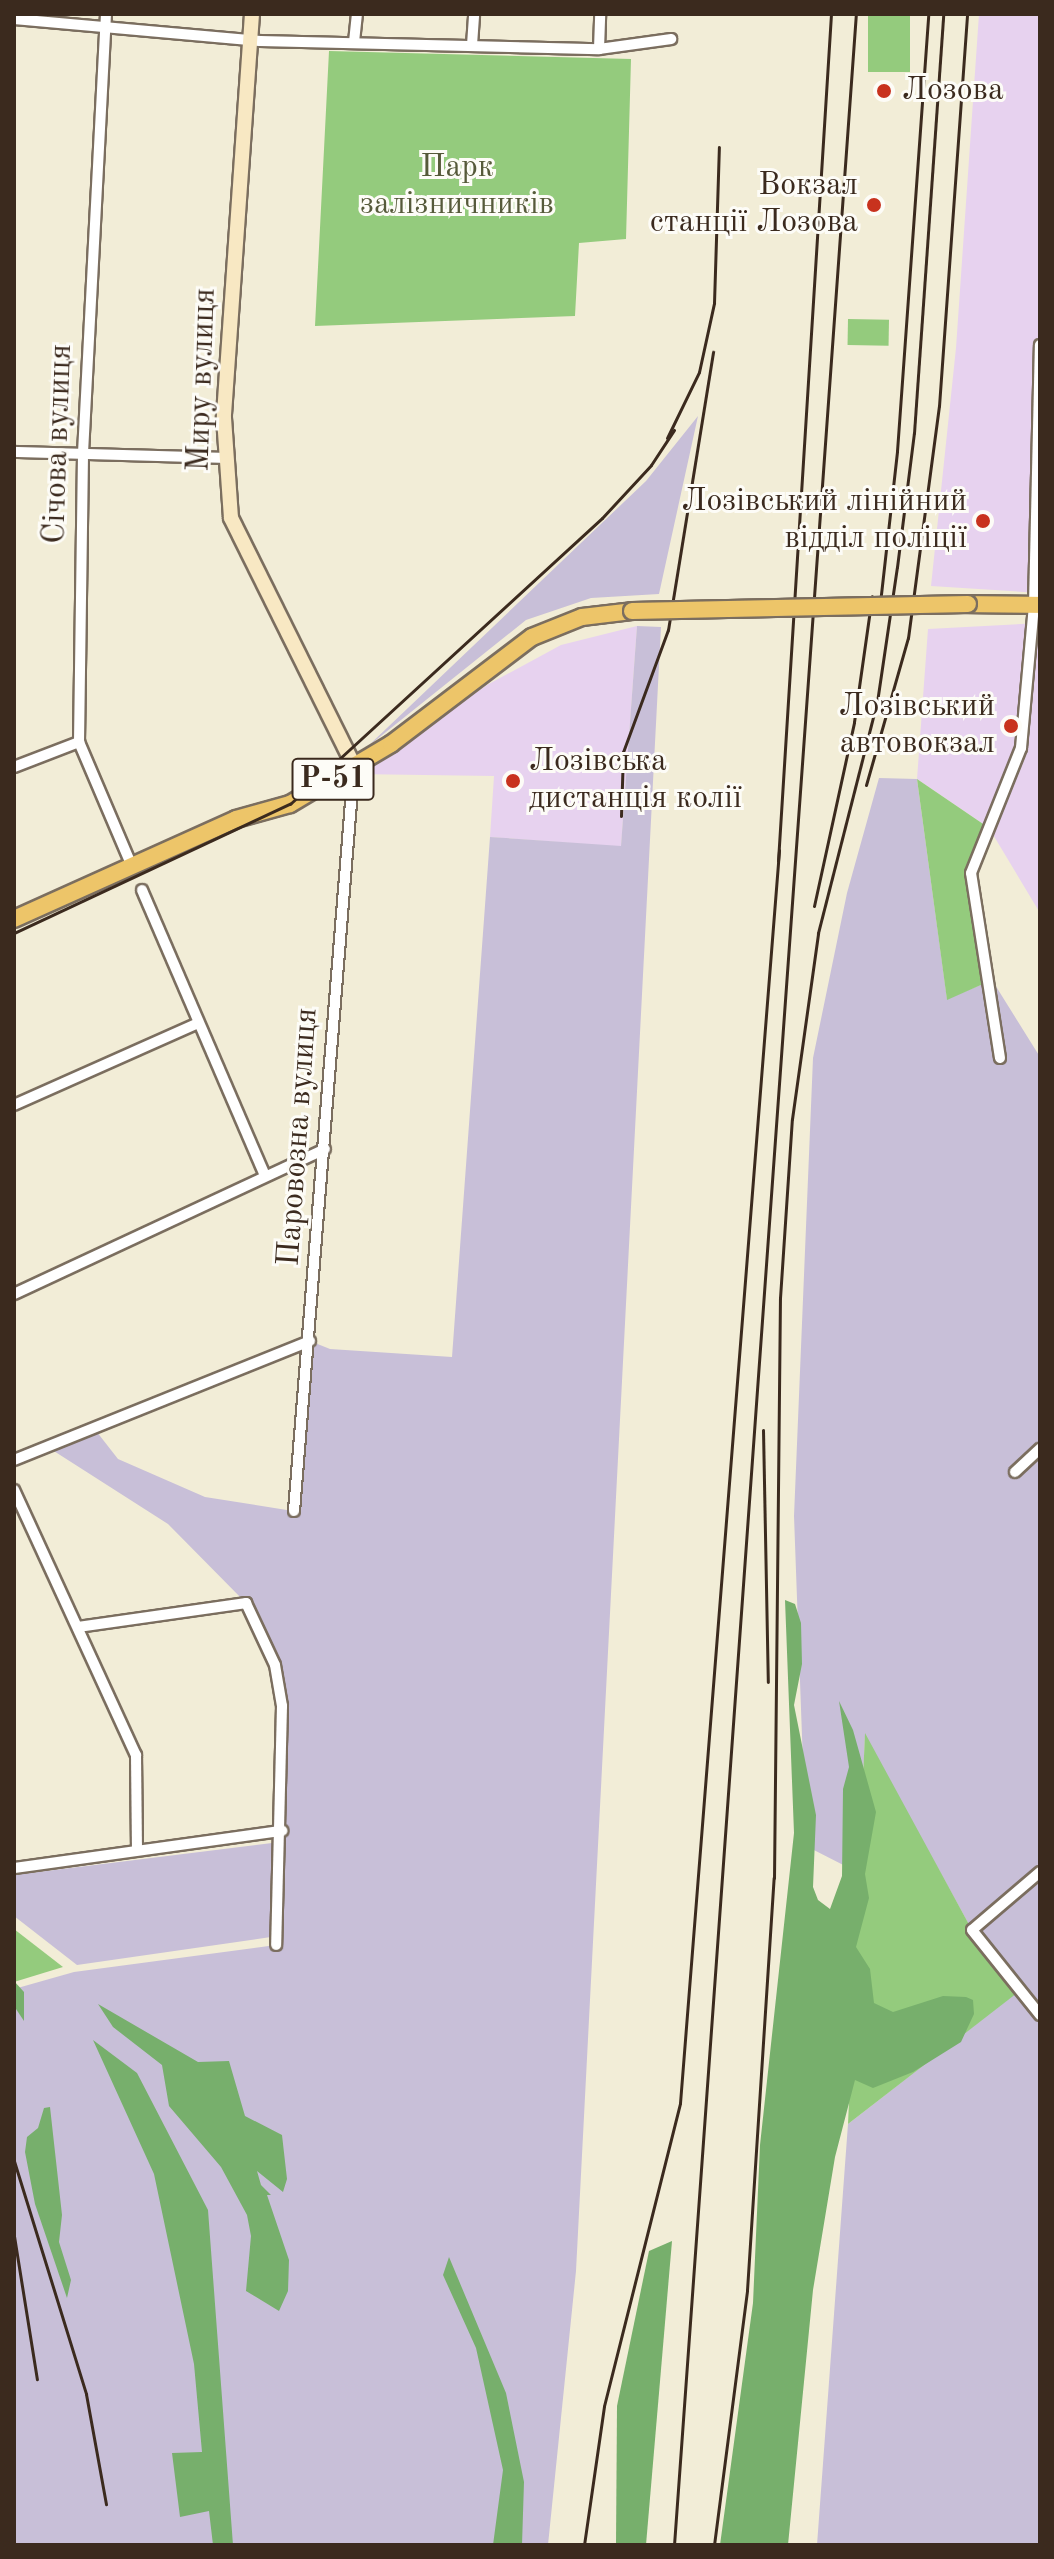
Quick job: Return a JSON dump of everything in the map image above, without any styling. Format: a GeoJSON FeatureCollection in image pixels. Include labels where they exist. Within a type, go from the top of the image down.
{"type":"FeatureCollection","features":[{"type":"Feature","properties":{"kind":"main road","name":"Миру вулиця"},"geometry":{"type":"LineString","coordinates":[[252,14],[223,458],[231,518],[248,559],[354,766]]}},
{"type":"Feature","properties":{"kind":"main road","name":"Р-51"},"geometry":{"type":"LineString","coordinates":[[14,919],[236,819],[290,804],[354,766],[532,637],[582,617],[632,611],[1037,605]]}},
{"type":"Feature","properties":{"kind":"street","name":"Січова вулиця"},"geometry":{"type":"LineString","coordinates":[[106,14],[83,455],[79,742],[132,866]]}},
{"type":"Feature","properties":{"kind":"street"},"geometry":{"type":"LineString","coordinates":[[354,42],[357,14]]}},
{"type":"Feature","properties":{"kind":"street"},"geometry":{"type":"LineString","coordinates":[[472,45],[474,14]]}},
{"type":"Feature","properties":{"kind":"street"},"geometry":{"type":"LineString","coordinates":[[599,49],[600,14]]}},
{"type":"Feature","properties":{"kind":"street"},"geometry":{"type":"LineString","coordinates":[[14,19],[251,40],[599,49],[671,39]]}},
{"type":"Feature","properties":{"kind":"street"},"geometry":{"type":"LineString","coordinates":[[1000,1058],[971,873],[1021,748],[1037,605],[1040,345]]}},
{"type":"Feature","properties":{"kind":"street"},"geometry":{"type":"LineString","coordinates":[[14,452],[223,458]]}},
{"type":"Feature","properties":{"kind":"street"},"geometry":{"type":"LineString","coordinates":[[14,767],[79,742]]}},
{"type":"Feature","properties":{"kind":"street","name":"Паровозна вулиця"},"geometry":{"type":"LineString","coordinates":[[294,1511],[354,766]]}},
{"type":"Feature","properties":{"kind":"street"},"geometry":{"type":"LineString","coordinates":[[142,890],[265,1176]]}},
{"type":"Feature","properties":{"kind":"street"},"geometry":{"type":"LineString","coordinates":[[14,1105],[198,1023]]}},
{"type":"Feature","properties":{"kind":"street"},"geometry":{"type":"LineString","coordinates":[[14,1294],[325,1149]]}},
{"type":"Feature","properties":{"kind":"street"},"geometry":{"type":"LineString","coordinates":[[14,1460],[310,1341]]}},
{"type":"Feature","properties":{"kind":"street"},"geometry":{"type":"LineString","coordinates":[[1015,1472],[1040,1449]]}},
{"type":"Feature","properties":{"kind":"street"},"geometry":{"type":"LineString","coordinates":[[14,1490],[136,1755],[137,1850]]}},
{"type":"Feature","properties":{"kind":"street"},"geometry":{"type":"LineString","coordinates":[[78,1627],[246,1603],[275,1665],[282,1706],[282,1831],[276,1945]]}},
{"type":"Feature","properties":{"kind":"street"},"geometry":{"type":"LineString","coordinates":[[14,1868],[282,1831]]}},
{"type":"Feature","properties":{"kind":"street"},"geometry":{"type":"LineString","coordinates":[[1040,1872],[972,1930],[1040,2015]]}},
{"type":"Feature","properties":{"kind":"shaded area"},"geometry":{"type":"Polygon","coordinates":[[[979,14],[1040,14],[1040,593],[931,586],[956,348],[979,14]]]}},
{"type":"Feature","properties":{"kind":"shaded area"},"geometry":{"type":"Polygon","coordinates":[[[698,416],[659,594],[591,598],[526,620],[366,748],[646,481],[698,416]]]}},
{"type":"Feature","properties":{"kind":"shaded area"},"geometry":{"type":"Polygon","coordinates":[[[1040,623],[1040,913],[989,828],[917,779],[928,629],[1040,623]]]}},
{"type":"Feature","properties":{"kind":"shaded area"},"geometry":{"type":"Polygon","coordinates":[[[637,626],[621,847],[490,837],[494,776],[354,774],[487,685],[561,645],[637,626]]]}},
{"type":"Feature","properties":{"kind":"shaded area"},"geometry":{"type":"Polygon","coordinates":[[[637,626],[661,627],[576,2271],[548,2545],[14,2545],[14,1989],[74,1972],[276,1945],[282,1706],[275,1665],[246,1603],[168,1524],[46,1446],[93,1427],[118,1459],[205,1497],[293,1511],[310,1341],[330,1349],[452,1357],[490,837],[621,846],[637,626]]]}},
{"type":"Feature","properties":{"kind":"shaded area"},"geometry":{"type":"Polygon","coordinates":[[[879,778],[917,779],[947,999],[992,980],[1040,1057],[1040,2545],[817,2545],[848,2124],[1020,1990],[972,1930],[865,1736],[859,1873],[806,1846],[794,1516],[813,1058],[847,893],[879,778]]]}},
{"type":"Feature","properties":{"kind":"shaded area"},"geometry":{"type":"Polygon","coordinates":[[[272,1843],[271,1937],[77,1965],[14,1916],[14,1875],[272,1843]]]}},
{"type":"Feature","properties":{"kind":"green space"},"geometry":{"type":"Polygon","coordinates":[[[868,14],[910,14],[910,72],[868,72],[868,14]]]}},
{"type":"Feature","properties":{"kind":"green space","name":"Парк залізничників"},"geometry":{"type":"Polygon","coordinates":[[[329,51],[631,59],[626,239],[579,243],[575,316],[315,326],[329,51]]]}},
{"type":"Feature","properties":{"kind":"green space"},"geometry":{"type":"Polygon","coordinates":[[[848,319],[889,320],[889,346],[848,345],[848,319]]]}},
{"type":"Feature","properties":{"kind":"green space"},"geometry":{"type":"Polygon","coordinates":[[[917,779],[989,828],[971,873],[992,980],[947,1000],[917,779]]]}},
{"type":"Feature","properties":{"kind":"green space"},"geometry":{"type":"Polygon","coordinates":[[[785,1600],[795,1604],[801,1623],[802,1664],[794,1705],[816,1815],[813,1887],[818,1900],[830,1909],[842,1876],[843,1789],[849,1767],[839,1701],[853,1730],[876,1812],[865,1874],[869,1898],[856,1947],[870,1969],[874,2003],[893,2012],[943,1996],[966,1997],[973,2000],[974,2014],[961,2042],[913,2072],[873,2088],[855,2080],[835,2157],[813,2290],[788,2545],[720,2545],[753,2303],[760,2145],[794,1833],[785,1600]]]}},
{"type":"Feature","properties":{"kind":"green space"},"geometry":{"type":"Polygon","coordinates":[[[865,1733],[972,1930],[1021,1990],[848,2124],[865,1733]]]}},
{"type":"Feature","properties":{"kind":"green space"},"geometry":{"type":"Polygon","coordinates":[[[14,1929],[63,1967],[14,1982],[14,1929]]]}},
{"type":"Feature","properties":{"kind":"green space"},"geometry":{"type":"Polygon","coordinates":[[[14,1981],[24,1992],[24,2021],[14,2006],[14,1981]]]}},
{"type":"Feature","properties":{"kind":"green space"},"geometry":{"type":"Polygon","coordinates":[[[98,2004],[198,2062],[229,2061],[245,2116],[282,2135],[287,2179],[283,2192],[257,2171],[261,2185],[271,2195],[267,2195],[289,2260],[288,2291],[279,2311],[246,2291],[251,2236],[247,2215],[221,2167],[169,2106],[162,2065],[113,2027],[98,2004]]]}},
{"type":"Feature","properties":{"kind":"green space"},"geometry":{"type":"Polygon","coordinates":[[[93,2040],[137,2073],[208,2210],[233,2545],[213,2545],[209,2511],[180,2517],[172,2453],[202,2452],[194,2364],[154,2174],[93,2040]]]}},
{"type":"Feature","properties":{"kind":"green space"},"geometry":{"type":"Polygon","coordinates":[[[50,2107],[62,2215],[59,2242],[71,2280],[67,2298],[35,2204],[25,2152],[27,2137],[38,2128],[44,2108],[50,2107]]]}},
{"type":"Feature","properties":{"kind":"green space"},"geometry":{"type":"Polygon","coordinates":[[[672,2241],[646,2545],[616,2545],[617,2406],[649,2251],[672,2241]]]}},
{"type":"Feature","properties":{"kind":"green space"},"geometry":{"type":"Polygon","coordinates":[[[449,2257],[506,2393],[524,2482],[522,2545],[493,2545],[503,2470],[476,2348],[443,2275],[449,2257]]]}},
{"type":"Feature","properties":{"kind":"railway"},"geometry":{"type":"LineString","coordinates":[[778,861],[831,14]]}},
{"type":"Feature","properties":{"kind":"railway"},"geometry":{"type":"LineString","coordinates":[[674,2545],[856,14]]}},
{"type":"Feature","properties":{"kind":"railway"},"geometry":{"type":"LineString","coordinates":[[879,612],[897,451],[928,14]]}},
{"type":"Feature","properties":{"kind":"railway"},"geometry":{"type":"LineString","coordinates":[[714,2545],[747,2290],[774,1878],[780,1298],[792,1119],[818,933],[877,702],[897,567],[914,433],[943,14]]}},
{"type":"Feature","properties":{"kind":"railway"},"geometry":{"type":"LineString","coordinates":[[866,785],[908,638],[939,406],[967,14]]}},
{"type":"Feature","properties":{"kind":"railway"},"geometry":{"type":"LineString","coordinates":[[667,438],[699,372],[714,303],[719,147]]}},
{"type":"Feature","properties":{"kind":"railway"},"geometry":{"type":"LineString","coordinates":[[621,816],[623,752],[668,630],[713,352]]}},
{"type":"Feature","properties":{"kind":"railway"},"geometry":{"type":"LineString","coordinates":[[14,933],[290,804],[602,518],[651,465],[674,430]]}},
{"type":"Feature","properties":{"kind":"railway"},"geometry":{"type":"LineString","coordinates":[[814,906],[854,722],[872,596]]}},
{"type":"Feature","properties":{"kind":"railway"},"geometry":{"type":"LineString","coordinates":[[584,2545],[604,2406],[680,2103],[779,850]]}},
{"type":"Feature","properties":{"kind":"railway"},"geometry":{"type":"LineString","coordinates":[[763,1430],[768,1682]]}},
{"type":"Feature","properties":{"kind":"railway"},"geometry":{"type":"LineString","coordinates":[[14,2161],[86,2394],[106,2504]]}},
{"type":"Feature","properties":{"kind":"railway"},"geometry":{"type":"LineString","coordinates":[[14,2236],[37,2379]]}},
{"type":"Feature","properties":{"kind":"place","name":"Лозова"},"geometry":{"type":"Point","coordinates":[884,91]}},
{"type":"Feature","properties":{"kind":"place","name":"Вокзал станції Лозова"},"geometry":{"type":"Point","coordinates":[874,205]}},
{"type":"Feature","properties":{"kind":"place","name":"Лозівський лінійний відділ поліції"},"geometry":{"type":"Point","coordinates":[983,521]}},
{"type":"Feature","properties":{"kind":"place","name":"Лозівський автовокзал"},"geometry":{"type":"Point","coordinates":[1011,726]}},
{"type":"Feature","properties":{"kind":"place","name":"Лозівська дистанція колії"},"geometry":{"type":"Point","coordinates":[513,781]}}]}
